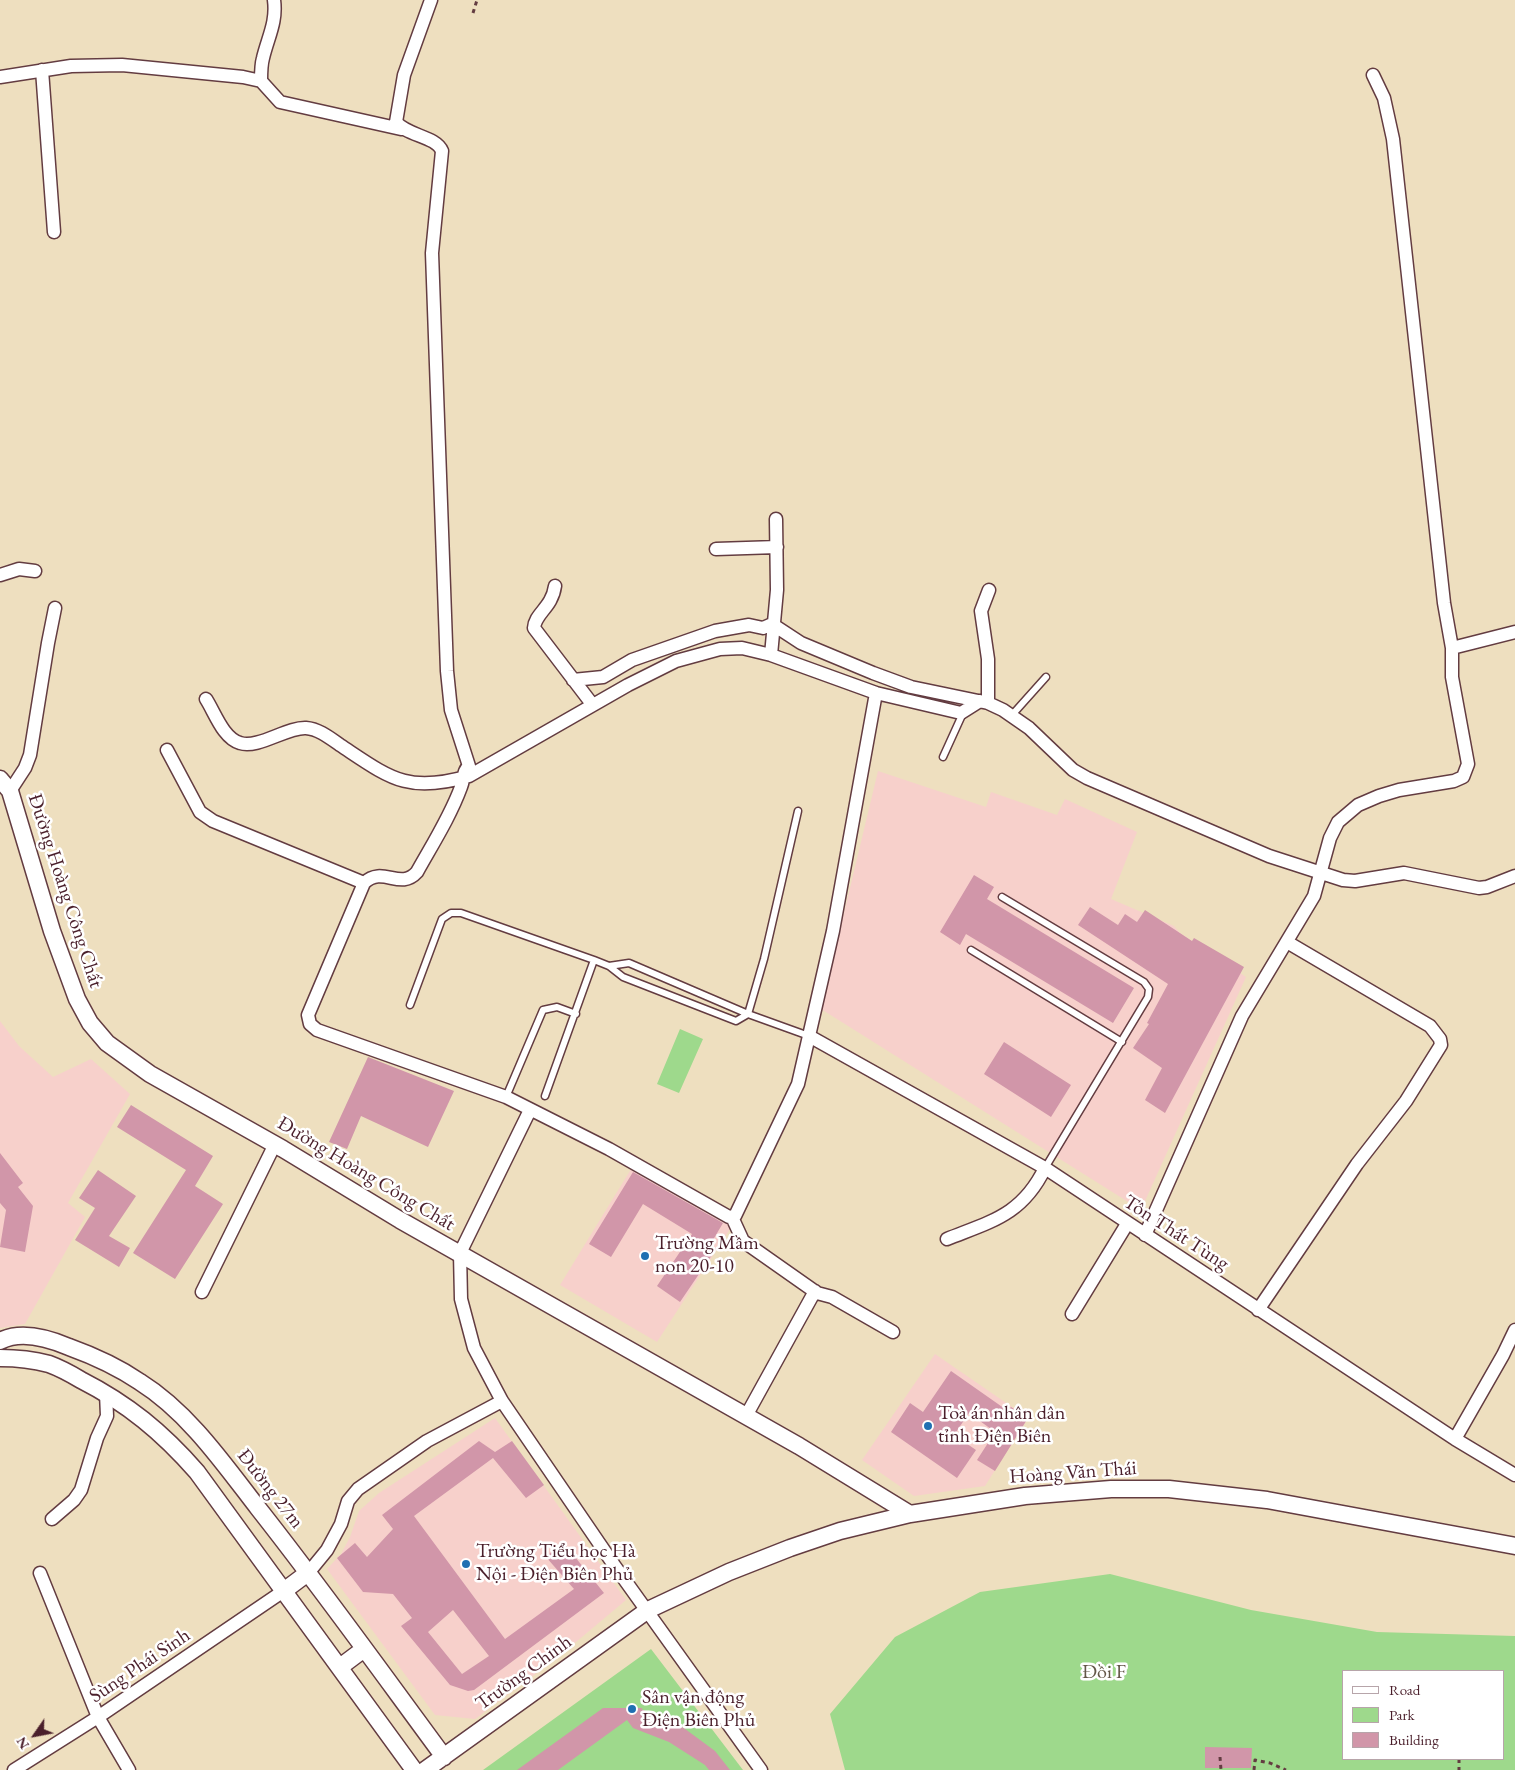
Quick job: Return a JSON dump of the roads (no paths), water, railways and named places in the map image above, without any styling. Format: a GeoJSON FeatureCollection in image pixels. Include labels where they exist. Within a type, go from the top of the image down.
{"type":"FeatureCollection","features":[{"type":"Feature","properties":{"kind":"street"},"geometry":{"type":"LineString","coordinates":[[261,81],[262,59],[273,30],[274,0]]}},
{"type":"Feature","properties":{"kind":"street"},"geometry":{"type":"LineString","coordinates":[[401,129],[396,122],[396,116],[404,74],[431,0]]}},
{"type":"Feature","properties":{"kind":"street"},"geometry":{"type":"LineString","coordinates":[[0,77],[71,66],[122,65],[243,77],[261,81],[280,102],[401,129],[436,143],[442,151],[433,221],[433,283],[446,671],[451,710],[469,766],[465,769],[464,777],[442,829],[412,878],[405,880],[378,875],[364,883],[308,1015],[310,1024],[317,1030],[506,1097],[610,1149],[729,1218],[737,1215],[798,1084],[833,931],[876,693]]}},
{"type":"Feature","properties":{"kind":"street"},"geometry":{"type":"LineString","coordinates":[[42,70],[54,232]]}},
{"type":"Feature","properties":{"kind":"street"},"geometry":{"type":"LineString","coordinates":[[1145,1235],[1242,1016],[1306,913],[1321,874],[1334,830],[1347,813],[1358,805],[1399,790],[1454,781],[1463,776],[1468,764],[1450,665],[1452,648],[1444,603],[1393,139],[1384,98],[1373,75]]}},
{"type":"Feature","properties":{"kind":"street"},"geometry":{"type":"LineString","coordinates":[[771,654],[772,624],[777,590],[776,519]]}},
{"type":"Feature","properties":{"kind":"street"},"geometry":{"type":"LineString","coordinates":[[716,549],[777,547]]}},
{"type":"Feature","properties":{"kind":"street"},"geometry":{"type":"LineString","coordinates":[[0,575],[19,569],[35,571]]}},
{"type":"Feature","properties":{"kind":"street"},"geometry":{"type":"LineString","coordinates":[[555,586],[552,600],[535,619],[534,628],[592,704]]}},
{"type":"Feature","properties":{"kind":"street"},"geometry":{"type":"LineString","coordinates":[[984,702],[988,659],[981,611],[989,590]]}},
{"type":"Feature","properties":{"kind":"street"},"geometry":{"type":"LineString","coordinates":[[5,785],[25,768],[30,755],[55,608]]}},
{"type":"Feature","properties":{"kind":"street"},"geometry":{"type":"LineString","coordinates":[[573,680],[603,677],[632,660],[715,631],[744,625],[763,628],[772,624]]}},
{"type":"Feature","properties":{"kind":"street"},"geometry":{"type":"LineString","coordinates":[[772,624],[801,643],[873,674],[911,687],[984,702],[1012,715],[1073,770],[1086,778],[1269,856],[1321,874],[1355,881],[1404,873],[1479,888],[1487,888],[1515,876]]}},
{"type":"Feature","properties":{"kind":"street"},"geometry":{"type":"LineString","coordinates":[[1452,648],[1515,632]]}},
{"type":"Feature","properties":{"kind":"street"},"geometry":{"type":"LineString","coordinates":[[206,699],[228,736],[241,744],[253,743],[306,728],[321,732],[388,777],[421,785],[452,782],[464,777],[592,704],[676,661],[698,653],[720,649],[742,648],[771,654],[876,693],[963,713],[984,702]]}},
{"type":"Feature","properties":{"kind":"street"},"geometry":{"type":"LineString","coordinates":[[167,750],[200,812],[213,821],[364,883]]}},
{"type":"Feature","properties":{"kind":"street","name":"Đường Hoàng Công Chất"},"geometry":{"type":"LineString","coordinates":[[5,785],[52,931],[77,999],[90,1023],[107,1043],[150,1074],[275,1144],[400,1220],[460,1253],[461,1299],[474,1348],[502,1401],[614,1565],[648,1610],[760,1770]]}},
{"type":"Feature","properties":{"kind":"street"},"geometry":{"type":"LineString","coordinates":[[1258,1310],[1357,1164],[1406,1101],[1441,1045],[1440,1039],[1430,1026],[1287,942]]}},
{"type":"Feature","properties":{"kind":"street","name":"Tôn Thất Tùng"},"geometry":{"type":"LineString","coordinates":[[809,1036],[1045,1168],[1454,1439],[1515,1475]]}},
{"type":"Feature","properties":{"kind":"street"},"geometry":{"type":"LineString","coordinates":[[530,1110],[460,1253],[746,1416],[910,1514]]}},
{"type":"Feature","properties":{"kind":"street"},"geometry":{"type":"LineString","coordinates":[[202,1292],[275,1144]]}},
{"type":"Feature","properties":{"kind":"street"},"geometry":{"type":"LineString","coordinates":[[947,1239],[985,1223],[1019,1205],[1036,1187],[1045,1168]]}},
{"type":"Feature","properties":{"kind":"street"},"geometry":{"type":"LineString","coordinates":[[732,1217],[743,1241],[815,1291],[832,1297],[893,1332]]}},
{"type":"Feature","properties":{"kind":"street"},"geometry":{"type":"LineString","coordinates":[[1072,1314],[1127,1224]]}},
{"type":"Feature","properties":{"kind":"street"},"geometry":{"type":"LineString","coordinates":[[746,1416],[815,1291]]}},
{"type":"Feature","properties":{"kind":"street"},"geometry":{"type":"LineString","coordinates":[[1454,1439],[1515,1330]]}},
{"type":"Feature","properties":{"kind":"street","name":"Đường 27m"},"geometry":{"type":"LineString","coordinates":[[0,1341],[9,1336],[39,1337],[101,1360],[141,1382],[205,1440],[309,1572],[444,1756]]}},
{"type":"Feature","properties":{"kind":"street"},"geometry":{"type":"LineString","coordinates":[[0,1358],[50,1364],[106,1393],[146,1420],[192,1466],[285,1590],[414,1770]]}},
{"type":"Feature","properties":{"kind":"street"},"geometry":{"type":"LineString","coordinates":[[52,1519],[81,1490],[96,1438],[107,1416],[106,1393]]}},
{"type":"Feature","properties":{"kind":"street"},"geometry":{"type":"LineString","coordinates":[[285,1590],[309,1572],[327,1550],[341,1524],[348,1501],[358,1489],[427,1441],[502,1401]]}},
{"type":"Feature","properties":{"kind":"street","name":"Hoàng Văn Thái"},"geometry":{"type":"LineString","coordinates":[[648,1610],[729,1572],[840,1531],[910,1514],[1025,1496],[1111,1489],[1169,1489],[1267,1500],[1515,1546]]}},
{"type":"Feature","properties":{"kind":"street"},"geometry":{"type":"LineString","coordinates":[[40,1573],[98,1717],[129,1770]]}},
{"type":"Feature","properties":{"kind":"street","name":"Sùng Phái Sinh"},"geometry":{"type":"LineString","coordinates":[[14,1770],[98,1717],[285,1590]]}},
{"type":"Feature","properties":{"kind":"street","name":"Trường Chinh"},"geometry":{"type":"LineString","coordinates":[[425,1770],[648,1610]]}},
{"type":"Feature","properties":{"kind":"street"},"geometry":{"type":"LineString","coordinates":[[340,1667],[364,1649]]}},
{"type":"Feature","properties":{"kind":"lane"},"geometry":{"type":"LineString","coordinates":[[1012,715],[1046,677]]}},
{"type":"Feature","properties":{"kind":"lane"},"geometry":{"type":"LineString","coordinates":[[943,757],[963,713]]}},
{"type":"Feature","properties":{"kind":"lane"},"geometry":{"type":"LineString","coordinates":[[410,1005],[442,918],[451,913],[461,913],[594,960],[609,966],[623,977],[717,1014],[736,1020],[748,1014],[764,960],[798,811]]}},
{"type":"Feature","properties":{"kind":"lane"},"geometry":{"type":"LineString","coordinates":[[1002,897],[1144,982],[1148,989],[1148,997],[1045,1168]]}},
{"type":"Feature","properties":{"kind":"lane"},"geometry":{"type":"LineString","coordinates":[[971,950],[1122,1042]]}},
{"type":"Feature","properties":{"kind":"lane"},"geometry":{"type":"LineString","coordinates":[[546,1096],[594,960]]}},
{"type":"Feature","properties":{"kind":"lane"},"geometry":{"type":"LineString","coordinates":[[609,966],[629,963],[748,1014],[809,1036]]}},
{"type":"Feature","properties":{"kind":"lane"},"geometry":{"type":"LineString","coordinates":[[506,1097],[543,1010],[557,1007],[576,1014]]}},
{"type":"Feature","properties":{"kind":"place","name":"Trường Mầm non 20-10"},"geometry":{"type":"Point","coordinates":[645,1256]}},
{"type":"Feature","properties":{"kind":"place","name":"Toà án nhân dân tỉnh Điện Biên"},"geometry":{"type":"Point","coordinates":[928,1426]}},
{"type":"Feature","properties":{"kind":"place","name":"Trường Tiểu học Hà Nội - Điện Biên Phủ"},"geometry":{"type":"Point","coordinates":[466,1564]}},
{"type":"Feature","properties":{"kind":"place","name":"Sân vận động Điện Biên Phủ"},"geometry":{"type":"Point","coordinates":[632,1709]}},
{"type":"Feature","properties":{"kind":"park label","name":"Đồi F"},"geometry":{"type":"Point","coordinates":[1104,1673]}}]}
